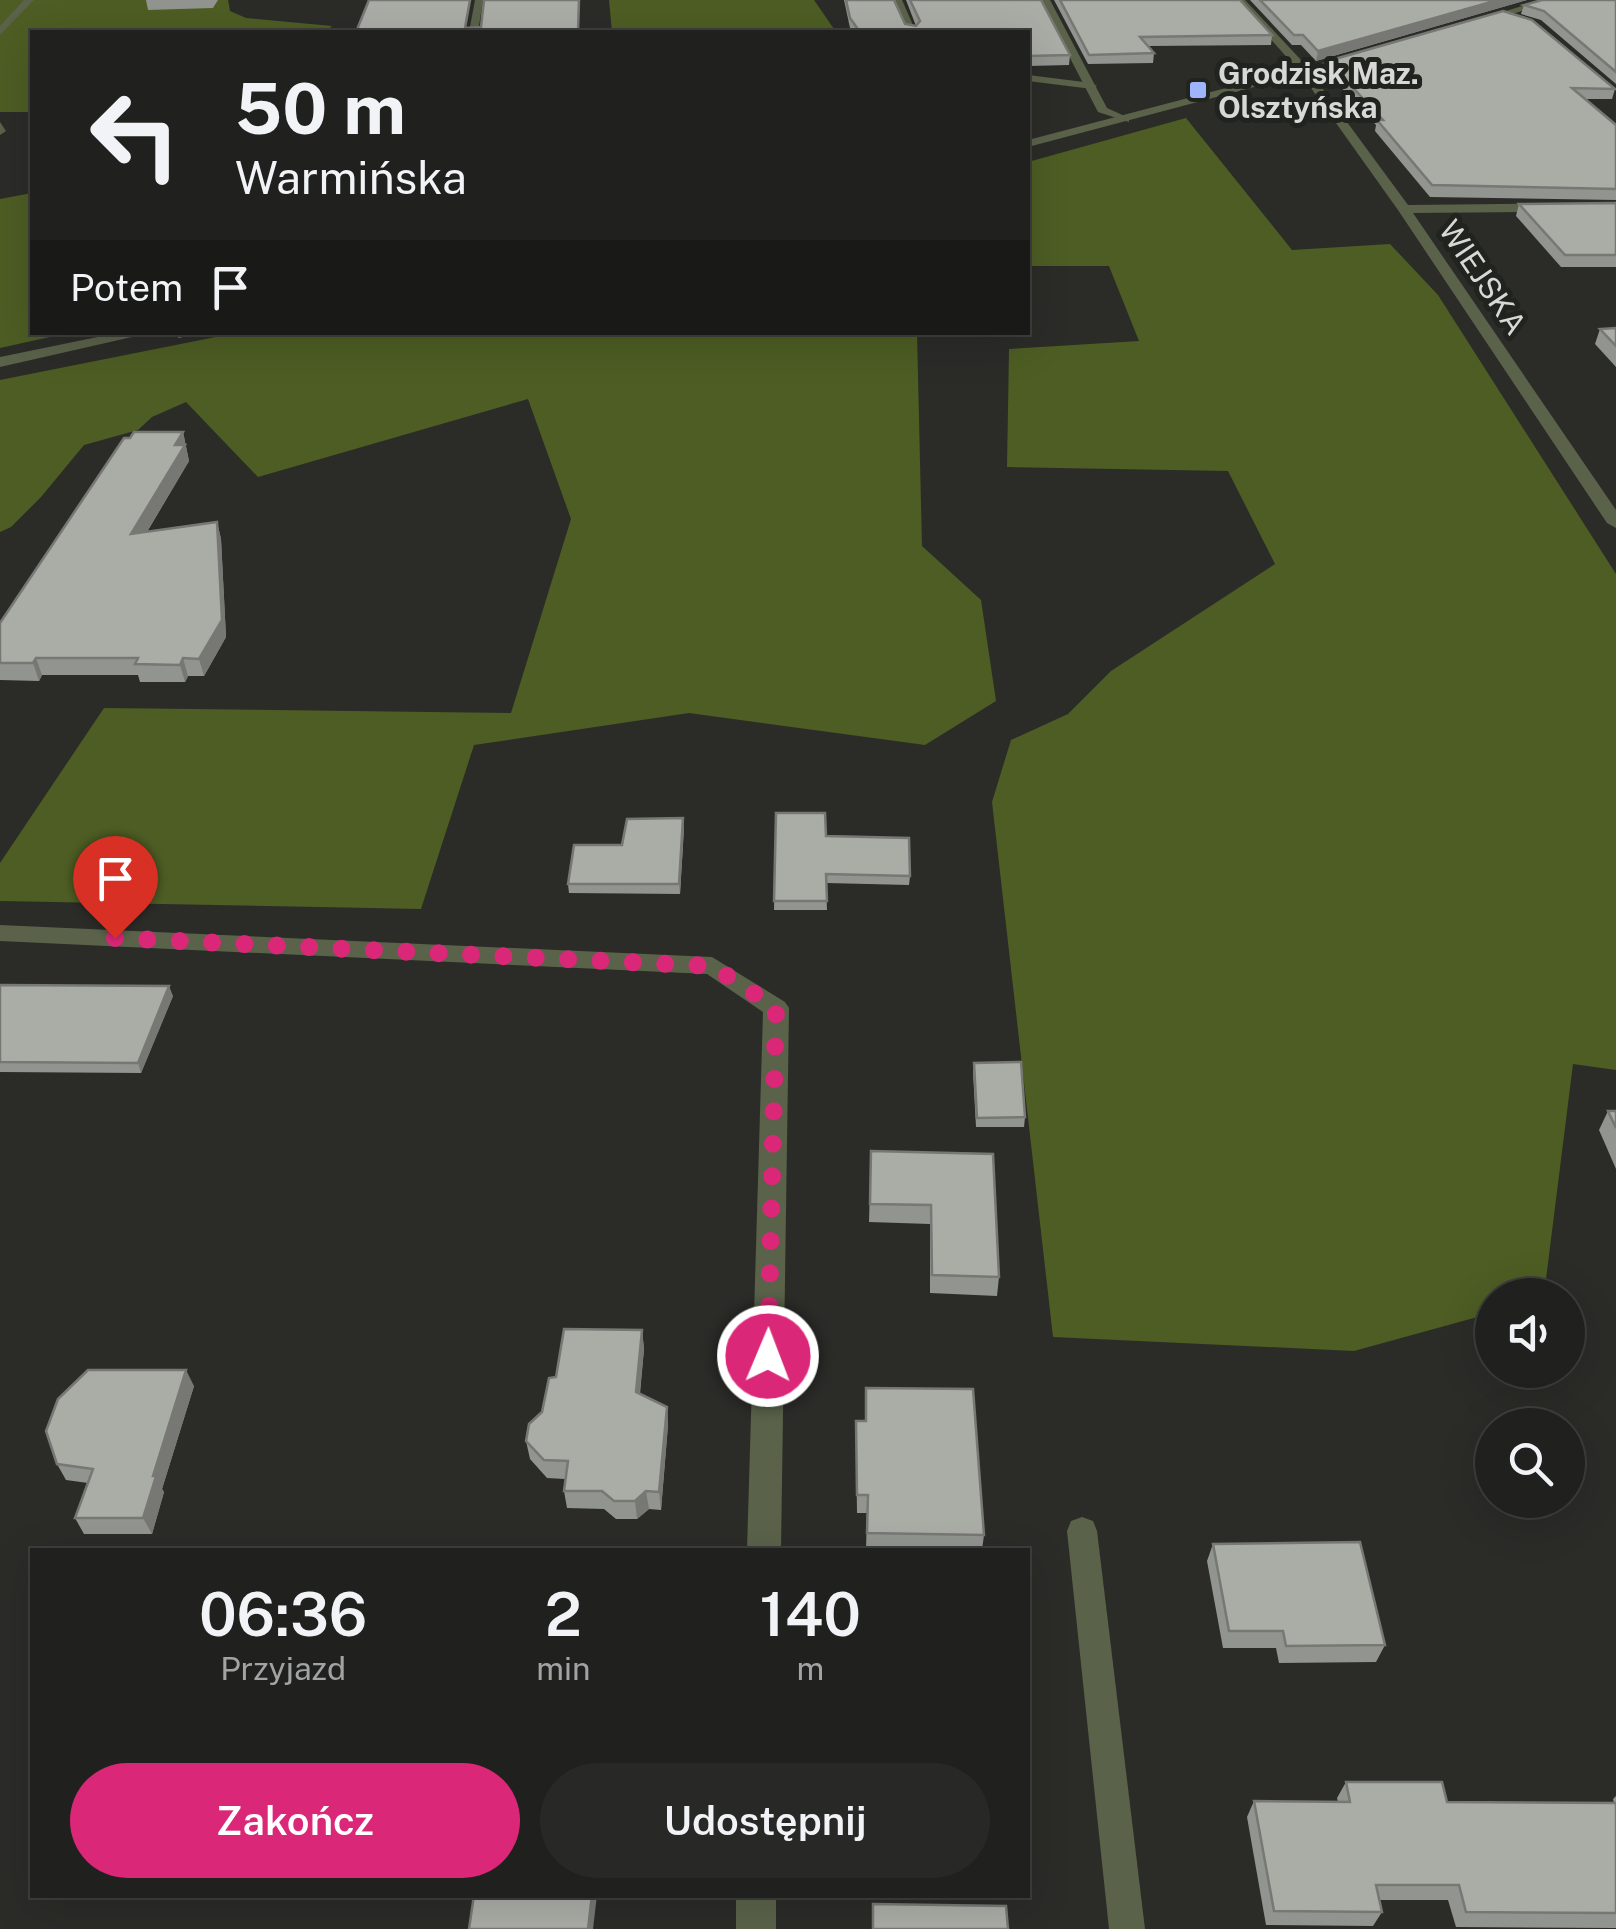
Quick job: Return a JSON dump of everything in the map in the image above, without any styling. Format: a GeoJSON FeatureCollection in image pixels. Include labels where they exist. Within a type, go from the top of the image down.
{"type":"FeatureCollection","features":[{"type":"Feature","properties":{"kind":"street"},"geometry":{"type":"LineString","coordinates":[[0,32],[29,0]]}},
{"type":"Feature","properties":{"kind":"street"},"geometry":{"type":"LineString","coordinates":[[1045,0],[1102,110],[1125,120]]}},
{"type":"Feature","properties":{"kind":"street"},"geometry":{"type":"LineString","coordinates":[[1240,0],[1297,62],[1314,69]]}},
{"type":"Feature","properties":{"kind":"street"},"geometry":{"type":"LineString","coordinates":[[1470,24],[1552,0]]}},
{"type":"Feature","properties":{"kind":"street"},"geometry":{"type":"LineString","coordinates":[[1503,14],[1520,19]]}},
{"type":"Feature","properties":{"kind":"street"},"geometry":{"type":"LineString","coordinates":[[1030,144],[1367,54]]}},
{"type":"Feature","properties":{"kind":"street","name":"WIEJSKA"},"geometry":{"type":"LineString","coordinates":[[1292,75],[1315,86],[1404,210],[1616,524]]}},
{"type":"Feature","properties":{"kind":"street"},"geometry":{"type":"LineString","coordinates":[[1404,210],[1616,207]]}},
{"type":"Feature","properties":{"kind":"street"},"geometry":{"type":"LineString","coordinates":[[0,362],[131,335]]}},
{"type":"Feature","properties":{"kind":"street"},"geometry":{"type":"LineString","coordinates":[[0,932],[712,966],[776,1008],[764,1548]]}},
{"type":"Feature","properties":{"kind":"street"},"geometry":{"type":"LineString","coordinates":[[756,1898],[756,1929]]}},
{"type":"Feature","properties":{"kind":"lane"},"geometry":{"type":"LineString","coordinates":[[473,30],[479,0]]}},
{"type":"Feature","properties":{"kind":"lane"},"geometry":{"type":"LineString","coordinates":[[898,0],[911,30]]}},
{"type":"Feature","properties":{"kind":"lane"},"geometry":{"type":"LineString","coordinates":[[1030,78],[1092,86]]}},
{"type":"Feature","properties":{"kind":"lane"},"geometry":{"type":"LineString","coordinates":[[1082,1531],[1126,1929]]}},
{"type":"Feature","properties":{"kind":"green space"},"geometry":{"type":"Polygon","coordinates":[[[0,0],[228,0],[230,11],[246,18],[332,26],[328,30],[30,30],[30,112],[0,112],[0,0]]]}},
{"type":"Feature","properties":{"kind":"green space"},"geometry":{"type":"Polygon","coordinates":[[[609,0],[814,0],[835,30],[612,30],[609,0]]]}},
{"type":"Feature","properties":{"kind":"green space"},"geometry":{"type":"Polygon","coordinates":[[[1186,118],[1292,250],[1390,244],[1438,295],[1616,574],[1616,1070],[1573,1064],[1546,1278],[1475,1278],[1475,1318],[1354,1351],[1053,1337],[992,802],[1011,740],[1068,714],[1111,671],[1275,564],[1228,471],[1007,467],[1009,349],[1139,341],[1109,266],[1030,266],[1030,161],[1186,118]]]}},
{"type":"Feature","properties":{"kind":"green space"},"geometry":{"type":"Polygon","coordinates":[[[30,193],[30,335],[59,335],[0,348],[0,199],[30,193]]]}},
{"type":"Feature","properties":{"kind":"green space"},"geometry":{"type":"Polygon","coordinates":[[[226,335],[917,335],[922,546],[981,600],[996,701],[925,745],[689,713],[474,745],[421,909],[0,901],[0,863],[104,708],[511,713],[571,519],[528,399],[258,477],[186,402],[152,417],[138,430],[84,445],[41,497],[11,527],[0,532],[0,380],[226,335]]]}},
{"type":"Feature","properties":{"kind":"building"},"geometry":{"type":"Polygon","coordinates":[[[369,0],[470,0],[465,28],[481,27],[484,0],[579,0],[578,30],[357,30],[369,0]]]}},
{"type":"Feature","properties":{"kind":"building"},"geometry":{"type":"Polygon","coordinates":[[[846,0],[894,0],[905,24],[916,26],[920,21],[910,0],[1041,0],[1070,55],[1030,56],[1030,30],[859,30],[850,18],[846,0]]]}},
{"type":"Feature","properties":{"kind":"building"},"geometry":{"type":"Polygon","coordinates":[[[1060,0],[1240,0],[1272,35],[1140,37],[1154,53],[1089,55],[1060,0]]]}},
{"type":"Feature","properties":{"kind":"building"},"geometry":{"type":"Polygon","coordinates":[[[1260,0],[1498,0],[1318,51],[1303,35],[1294,35],[1260,0]]]}},
{"type":"Feature","properties":{"kind":"building"},"geometry":{"type":"Polygon","coordinates":[[[1542,0],[1616,0],[1616,72],[1544,11],[1524,5],[1542,0]]]}},
{"type":"Feature","properties":{"kind":"building"},"geometry":{"type":"Polygon","coordinates":[[[1503,11],[1532,20],[1615,89],[1572,88],[1616,125],[1616,189],[1432,185],[1377,120],[1383,120],[1328,61],[1503,11]]]}},
{"type":"Feature","properties":{"kind":"building"},"geometry":{"type":"Polygon","coordinates":[[[1616,203],[1616,255],[1565,255],[1519,204],[1616,203]]]}},
{"type":"Feature","properties":{"kind":"building"},"geometry":{"type":"Polygon","coordinates":[[[1616,328],[1616,346],[1600,329],[1616,328]]]}},
{"type":"Feature","properties":{"kind":"building"},"geometry":{"type":"Polygon","coordinates":[[[134,432],[183,432],[175,445],[185,445],[131,534],[217,522],[222,620],[199,659],[183,658],[180,665],[135,664],[138,658],[36,658],[33,663],[0,663],[0,623],[124,438],[130,438],[134,432]]]}},
{"type":"Feature","properties":{"kind":"building"},"geometry":{"type":"Polygon","coordinates":[[[776,813],[825,813],[826,836],[909,838],[910,876],[826,874],[827,901],[774,901],[776,813]]]}},
{"type":"Feature","properties":{"kind":"building"},"geometry":{"type":"Polygon","coordinates":[[[683,818],[679,884],[568,884],[574,845],[622,845],[627,819],[683,818]]]}},
{"type":"Feature","properties":{"kind":"building"},"geometry":{"type":"Polygon","coordinates":[[[0,985],[169,986],[138,1063],[0,1062],[0,985]]]}},
{"type":"Feature","properties":{"kind":"building"},"geometry":{"type":"Polygon","coordinates":[[[1021,1062],[1025,1117],[977,1118],[974,1063],[1021,1062]]]}},
{"type":"Feature","properties":{"kind":"building"},"geometry":{"type":"Polygon","coordinates":[[[1608,1111],[1616,1111],[1616,1128],[1608,1111]]]}},
{"type":"Feature","properties":{"kind":"building"},"geometry":{"type":"Polygon","coordinates":[[[871,1151],[993,1154],[999,1277],[932,1275],[931,1205],[870,1204],[871,1151]]]}},
{"type":"Feature","properties":{"kind":"building"},"geometry":{"type":"Polygon","coordinates":[[[564,1329],[642,1330],[636,1392],[667,1407],[659,1492],[646,1491],[635,1501],[614,1501],[602,1491],[564,1491],[568,1461],[544,1460],[526,1441],[529,1424],[542,1412],[549,1378],[556,1377],[564,1329]]]}},
{"type":"Feature","properties":{"kind":"building"},"geometry":{"type":"Polygon","coordinates":[[[88,1370],[186,1370],[143,1518],[75,1518],[93,1469],[57,1464],[46,1431],[58,1399],[88,1370]]]}},
{"type":"Feature","properties":{"kind":"building"},"geometry":{"type":"Polygon","coordinates":[[[866,1388],[973,1389],[984,1535],[867,1533],[868,1495],[857,1495],[856,1421],[866,1421],[866,1388]]]}},
{"type":"Feature","properties":{"kind":"building"},"geometry":{"type":"Polygon","coordinates":[[[1360,1542],[1385,1645],[1286,1646],[1283,1631],[1229,1631],[1213,1544],[1360,1542]]]}},
{"type":"Feature","properties":{"kind":"building"},"geometry":{"type":"Polygon","coordinates":[[[1346,1782],[1442,1782],[1447,1802],[1616,1803],[1616,1913],[1466,1912],[1459,1885],[1376,1885],[1382,1912],[1274,1911],[1254,1801],[1350,1802],[1346,1782]]]}},
{"type":"Feature","properties":{"kind":"building"},"geometry":{"type":"Polygon","coordinates":[[[474,1898],[592,1898],[588,1929],[469,1929],[474,1898]]]}},
{"type":"Feature","properties":{"kind":"building"},"geometry":{"type":"Polygon","coordinates":[[[873,1904],[1006,1906],[1008,1929],[873,1929],[873,1904]]]}},
{"type":"Feature","properties":{"kind":"place","name":"Grodzisk Maz. Olsztyńska"},"geometry":{"type":"Point","coordinates":[1198,90]}},
{"type":"Feature","properties":{"kind":"route"},"geometry":{"type":"LineString","coordinates":[[115,938],[712,966],[776,1008],[768,1356]]}}]}
